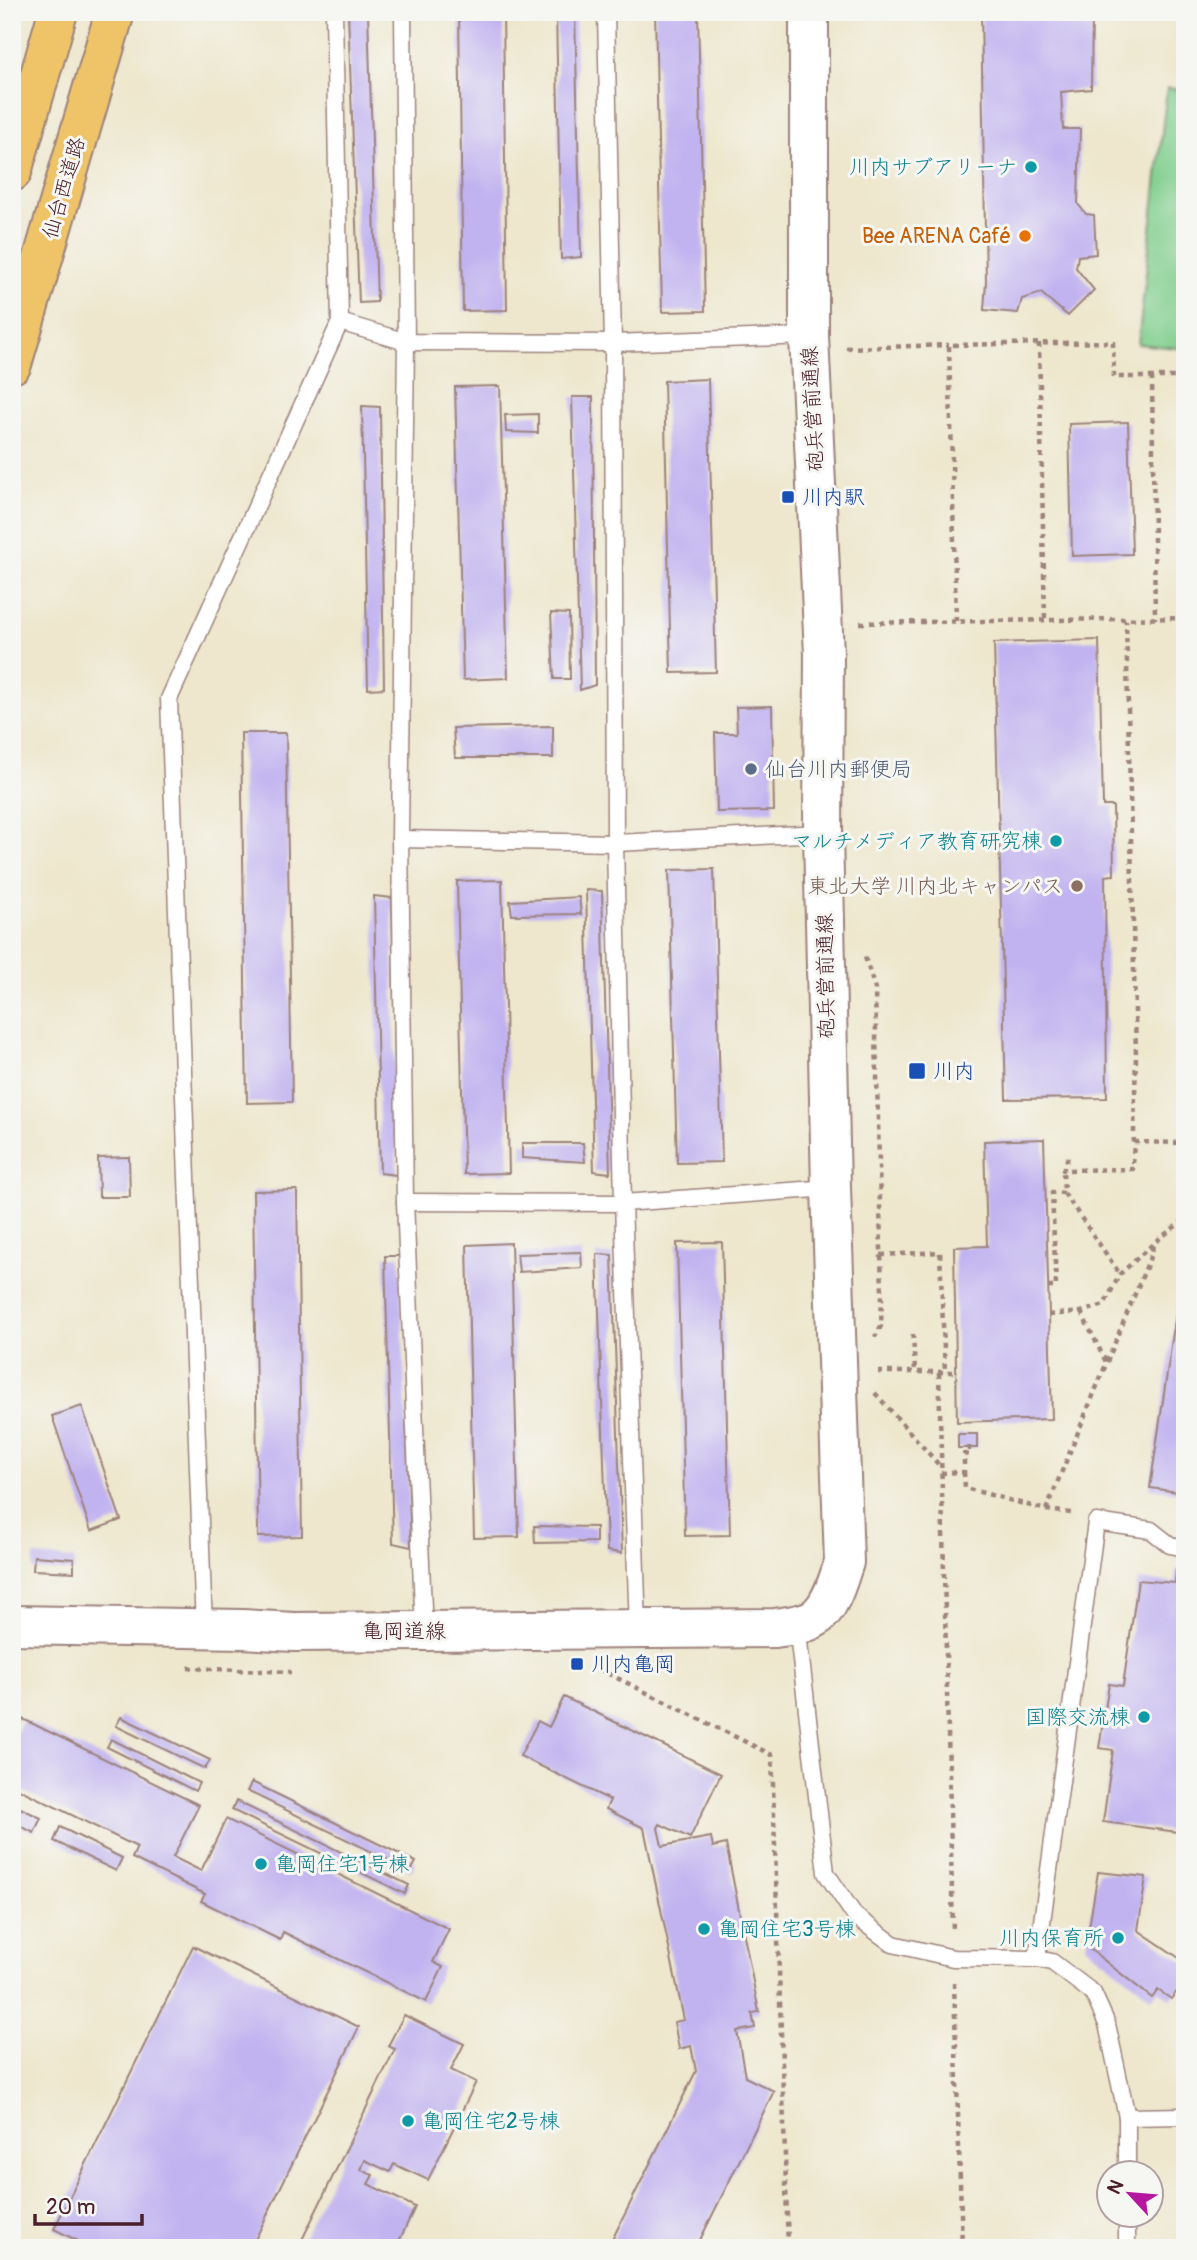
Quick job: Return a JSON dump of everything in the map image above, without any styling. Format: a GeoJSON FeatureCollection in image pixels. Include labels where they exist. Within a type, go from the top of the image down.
{"type":"FeatureCollection","features":[{"type":"Feature","properties":{"kind":"highway"},"geometry":{"type":"LineString","coordinates":[[12,172],[58,12]]}},
{"type":"Feature","properties":{"kind":"highway","name":"仙台西道路"},"geometry":{"type":"LineString","coordinates":[[12,364],[116,12]]}},
{"type":"Feature","properties":{"kind":"street","name":"砲兵営前通線"},"geometry":{"type":"LineString","coordinates":[[797,1625],[816,1618],[828,1602],[834,1593],[844,1562],[831,1188],[823,833],[824,654],[809,336],[809,12]]}},
{"type":"Feature","properties":{"kind":"street","name":"亀岡道線"},"geometry":{"type":"LineString","coordinates":[[12,1625],[294,1632],[775,1628],[797,1625]]}},
{"type":"Feature","properties":{"kind":"lane"},"geometry":{"type":"LineString","coordinates":[[204,1628],[169,699],[341,321],[334,12]]}},
{"type":"Feature","properties":{"kind":"lane"},"geometry":{"type":"LineString","coordinates":[[403,12],[406,342],[400,839],[405,1202],[424,1630]]}},
{"type":"Feature","properties":{"kind":"lane"},"geometry":{"type":"LineString","coordinates":[[606,12],[613,343],[615,842],[623,1203],[638,1629]]}},
{"type":"Feature","properties":{"kind":"lane"},"geometry":{"type":"LineString","coordinates":[[341,321],[406,342],[613,343],[809,336]]}},
{"type":"Feature","properties":{"kind":"lane"},"geometry":{"type":"LineString","coordinates":[[400,839],[615,842],[823,833]]}},
{"type":"Feature","properties":{"kind":"lane"},"geometry":{"type":"LineString","coordinates":[[405,1202],[623,1203],[831,1188]]}},
{"type":"Feature","properties":{"kind":"lane"},"geometry":{"type":"LineString","coordinates":[[1037,1959],[1096,1522],[1151,1530],[1170,1545],[1185,1548]]}},
{"type":"Feature","properties":{"kind":"lane"},"geometry":{"type":"LineString","coordinates":[[797,1625],[826,1873],[855,1916],[893,1944],[953,1958],[1037,1959],[1052,1962],[1093,1993],[1107,2024],[1127,2117],[1127,2158]]}},
{"type":"Feature","properties":{"kind":"lane"},"geometry":{"type":"LineString","coordinates":[[1127,2117],[1185,2116]]}},
{"type":"Feature","properties":{"kind":"lane"},"geometry":{"type":"LineString","coordinates":[[1126,2248],[1127,2228]]}},
{"type":"Feature","properties":{"kind":"path"},"geometry":{"type":"LineString","coordinates":[[847,362],[846,348],[1113,342],[1114,377],[1185,377]]}},
{"type":"Feature","properties":{"kind":"path"},"geometry":{"type":"LineString","coordinates":[[1039,343],[1045,620]]}},
{"type":"Feature","properties":{"kind":"path"},"geometry":{"type":"LineString","coordinates":[[949,345],[956,621]]}},
{"type":"Feature","properties":{"kind":"path"},"geometry":{"type":"LineString","coordinates":[[1152,377],[1155,620]]}},
{"type":"Feature","properties":{"kind":"path"},"geometry":{"type":"LineString","coordinates":[[852,624],[1185,618]]}},
{"type":"Feature","properties":{"kind":"path"},"geometry":{"type":"LineString","coordinates":[[1063,1170],[1133,1169],[1136,1056],[1126,620]]}},
{"type":"Feature","properties":{"kind":"path"},"geometry":{"type":"LineString","coordinates":[[864,953],[875,989],[881,1255],[881,1326],[871,1345]]}},
{"type":"Feature","properties":{"kind":"path"},"geometry":{"type":"LineString","coordinates":[[1134,1142],[1185,1143]]}},
{"type":"Feature","properties":{"kind":"path"},"geometry":{"type":"LineString","coordinates":[[1068,1157],[1063,1170],[1064,1193],[1120,1274]]}},
{"type":"Feature","properties":{"kind":"path"},"geometry":{"type":"LineString","coordinates":[[1048,1287],[1056,1287],[1052,1192],[1064,1193]]}},
{"type":"Feature","properties":{"kind":"path"},"geometry":{"type":"LineString","coordinates":[[1049,1315],[1080,1312],[1104,1305],[1120,1274],[1185,1219]]}},
{"type":"Feature","properties":{"kind":"path"},"geometry":{"type":"LineString","coordinates":[[1046,1510],[1154,1243]]}},
{"type":"Feature","properties":{"kind":"path"},"geometry":{"type":"LineString","coordinates":[[881,1255],[940,1252],[940,1466],[962,2248]]}},
{"type":"Feature","properties":{"kind":"path"},"geometry":{"type":"LineString","coordinates":[[1080,1312],[1107,1362]]}},
{"type":"Feature","properties":{"kind":"path"},"geometry":{"type":"LineString","coordinates":[[913,1334],[915,1373]]}},
{"type":"Feature","properties":{"kind":"path"},"geometry":{"type":"LineString","coordinates":[[878,1372],[956,1373]]}},
{"type":"Feature","properties":{"kind":"path"},"geometry":{"type":"LineString","coordinates":[[885,1405],[940,1466]]}},
{"type":"Feature","properties":{"kind":"path"},"geometry":{"type":"LineString","coordinates":[[969,1442],[969,1455],[964,1454],[965,1488],[1046,1510],[1073,1513]]}},
{"type":"Feature","properties":{"kind":"path"},"geometry":{"type":"LineString","coordinates":[[941,1473],[964,1472]]}},
{"type":"Feature","properties":{"kind":"path"},"geometry":{"type":"LineString","coordinates":[[609,1666],[595,1667],[772,1755],[788,2248]]}},
{"type":"Feature","properties":{"kind":"path"},"geometry":{"type":"LineString","coordinates":[[185,1668],[295,1672]]}},
{"type":"Feature","properties":{"kind":"green space"},"geometry":{"type":"Polygon","coordinates":[[[1167,88],[1185,90],[1185,349],[1138,344],[1167,88]]]}},
{"type":"Feature","properties":{"kind":"building"},"geometry":{"type":"Polygon","coordinates":[[[348,12],[368,12],[377,302],[359,303],[348,12]]]}},
{"type":"Feature","properties":{"kind":"building"},"geometry":{"type":"Polygon","coordinates":[[[459,12],[503,12],[507,310],[463,311],[459,12]]]}},
{"type":"Feature","properties":{"kind":"building"},"geometry":{"type":"Polygon","coordinates":[[[556,12],[575,12],[581,257],[561,259],[556,12]]]}},
{"type":"Feature","properties":{"kind":"building"},"geometry":{"type":"Polygon","coordinates":[[[655,12],[698,12],[705,311],[662,312],[655,12]]]}},
{"type":"Feature","properties":{"kind":"building","name":"川内サブアリーナ"},"geometry":{"type":"Polygon","coordinates":[[[1092,12],[1091,89],[1061,92],[1063,129],[1080,129],[1078,204],[1086,214],[1094,215],[1096,254],[1078,256],[1076,268],[1094,290],[1068,316],[1041,293],[1022,299],[1018,313],[984,310],[986,282],[981,13],[1092,12]]]}},
{"type":"Feature","properties":{"kind":"building"},"geometry":{"type":"Polygon","coordinates":[[[708,379],[716,672],[671,673],[664,381],[708,379]]]}},
{"type":"Feature","properties":{"kind":"building"},"geometry":{"type":"Polygon","coordinates":[[[500,386],[508,678],[463,680],[455,387],[500,386]]]}},
{"type":"Feature","properties":{"kind":"building"},"geometry":{"type":"Polygon","coordinates":[[[1180,395],[1185,395],[1185,503],[1182,503],[1180,395]]]}},
{"type":"Feature","properties":{"kind":"building"},"geometry":{"type":"Polygon","coordinates":[[[572,397],[593,397],[595,685],[580,690],[572,397]]]}},
{"type":"Feature","properties":{"kind":"building"},"geometry":{"type":"Polygon","coordinates":[[[362,406],[380,407],[384,688],[368,689],[362,406]]]}},
{"type":"Feature","properties":{"kind":"building"},"geometry":{"type":"Polygon","coordinates":[[[538,414],[538,433],[506,432],[505,415],[538,414]]]}},
{"type":"Feature","properties":{"kind":"building"},"geometry":{"type":"Polygon","coordinates":[[[1128,422],[1132,554],[1072,556],[1069,424],[1128,422]]]}},
{"type":"Feature","properties":{"kind":"building"},"geometry":{"type":"Polygon","coordinates":[[[551,613],[569,614],[570,679],[554,679],[551,613]]]}},
{"type":"Feature","properties":{"kind":"building","name":"マルチメディア教育研究棟"},"geometry":{"type":"Polygon","coordinates":[[[1099,640],[1103,806],[1113,806],[1114,875],[1105,876],[1107,1098],[1006,1099],[994,643],[1099,640]]]}},
{"type":"Feature","properties":{"kind":"building"},"geometry":{"type":"Polygon","coordinates":[[[772,706],[774,811],[717,812],[715,733],[737,733],[736,707],[772,706]]]}},
{"type":"Feature","properties":{"kind":"building"},"geometry":{"type":"Polygon","coordinates":[[[553,726],[553,758],[455,758],[453,728],[553,726]]]}},
{"type":"Feature","properties":{"kind":"building"},"geometry":{"type":"Polygon","coordinates":[[[241,733],[286,733],[292,1102],[247,1103],[241,733]]]}},
{"type":"Feature","properties":{"kind":"building"},"geometry":{"type":"Polygon","coordinates":[[[714,869],[722,1162],[677,1163],[669,870],[714,869]]]}},
{"type":"Feature","properties":{"kind":"building"},"geometry":{"type":"Polygon","coordinates":[[[502,880],[509,1173],[464,1174],[457,881],[502,880]]]}},
{"type":"Feature","properties":{"kind":"building"},"geometry":{"type":"Polygon","coordinates":[[[586,890],[602,891],[610,1173],[594,1171],[586,890]]]}},
{"type":"Feature","properties":{"kind":"building"},"geometry":{"type":"Polygon","coordinates":[[[374,896],[392,898],[397,1175],[380,1173],[374,896]]]}},
{"type":"Feature","properties":{"kind":"building"},"geometry":{"type":"Polygon","coordinates":[[[579,897],[581,914],[512,915],[510,901],[579,897]]]}},
{"type":"Feature","properties":{"kind":"building","name":"川内"},"geometry":{"type":"Polygon","coordinates":[[[1044,1139],[1052,1419],[957,1422],[954,1247],[987,1246],[984,1141],[1044,1139]]]}},
{"type":"Feature","properties":{"kind":"building"},"geometry":{"type":"Polygon","coordinates":[[[522,1143],[583,1143],[585,1162],[522,1158],[522,1143]]]}},
{"type":"Feature","properties":{"kind":"building"},"geometry":{"type":"Polygon","coordinates":[[[129,1157],[130,1197],[99,1197],[98,1158],[129,1157]]]}},
{"type":"Feature","properties":{"kind":"building"},"geometry":{"type":"Polygon","coordinates":[[[297,1190],[302,1536],[258,1537],[253,1191],[297,1190]]]}},
{"type":"Feature","properties":{"kind":"building"},"geometry":{"type":"Polygon","coordinates":[[[722,1242],[730,1535],[685,1536],[677,1243],[722,1242]]]}},
{"type":"Feature","properties":{"kind":"building"},"geometry":{"type":"Polygon","coordinates":[[[511,1243],[519,1537],[474,1538],[467,1245],[511,1243]]]}},
{"type":"Feature","properties":{"kind":"building"},"geometry":{"type":"Polygon","coordinates":[[[581,1252],[582,1268],[519,1272],[517,1254],[581,1252]]]}},
{"type":"Feature","properties":{"kind":"building"},"geometry":{"type":"Polygon","coordinates":[[[597,1254],[612,1255],[622,1553],[607,1551],[597,1254]]]}},
{"type":"Feature","properties":{"kind":"building"},"geometry":{"type":"Polygon","coordinates":[[[385,1256],[400,1256],[411,1547],[393,1543],[385,1256]]]}},
{"type":"Feature","properties":{"kind":"building"},"geometry":{"type":"Polygon","coordinates":[[[1181,1279],[1185,1279],[1185,1493],[1150,1488],[1181,1279]]]}},
{"type":"Feature","properties":{"kind":"building"},"geometry":{"type":"Polygon","coordinates":[[[82,1406],[121,1520],[91,1531],[52,1416],[82,1406]]]}},
{"type":"Feature","properties":{"kind":"building"},"geometry":{"type":"Polygon","coordinates":[[[958,1434],[977,1434],[977,1448],[958,1448],[958,1434]]]}},
{"type":"Feature","properties":{"kind":"building"},"geometry":{"type":"Polygon","coordinates":[[[534,1526],[596,1527],[596,1542],[535,1543],[534,1526]]]}},
{"type":"Feature","properties":{"kind":"building"},"geometry":{"type":"Polygon","coordinates":[[[34,1556],[74,1559],[74,1572],[33,1570],[34,1556]]]}},
{"type":"Feature","properties":{"kind":"building","name":"国際交流棟"},"geometry":{"type":"Polygon","coordinates":[[[1176,1570],[1185,1571],[1185,1833],[1103,1822],[1113,1750],[1099,1748],[1109,1684],[1123,1686],[1138,1580],[1175,1583],[1176,1570]]]}},
{"type":"Feature","properties":{"kind":"building","name":"亀岡住宅3号棟"},"geometry":{"type":"Polygon","coordinates":[[[564,1697],[721,1774],[690,1838],[660,1824],[658,1828],[662,1846],[711,1837],[713,1847],[726,1844],[759,2012],[752,2013],[755,2028],[737,2031],[745,2077],[774,2091],[696,2248],[608,2248],[696,2071],[691,2046],[679,2049],[674,2022],[684,2020],[644,1828],[606,1809],[610,1800],[520,1756],[538,1721],[549,1727],[564,1697]]]}},
{"type":"Feature","properties":{"kind":"building"},"geometry":{"type":"Polygon","coordinates":[[[121,1717],[210,1760],[205,1769],[116,1726],[121,1717]]]}},
{"type":"Feature","properties":{"kind":"building","name":"亀岡住宅1号棟"},"geometry":{"type":"Polygon","coordinates":[[[23,1719],[199,1805],[173,1857],[201,1871],[226,1819],[449,1929],[433,1962],[443,1967],[426,2002],[283,1932],[280,1940],[201,1901],[205,1894],[132,1858],[137,1847],[19,1789],[15,1798],[12,1797],[12,1742],[23,1719]]]}},
{"type":"Feature","properties":{"kind":"building"},"geometry":{"type":"Polygon","coordinates":[[[111,1739],[199,1783],[195,1791],[107,1747],[111,1739]]]}},
{"type":"Feature","properties":{"kind":"building"},"geometry":{"type":"Polygon","coordinates":[[[252,1782],[416,1862],[411,1871],[247,1791],[252,1782]]]}},
{"type":"Feature","properties":{"kind":"building"},"geometry":{"type":"Polygon","coordinates":[[[236,1801],[409,1885],[405,1894],[232,1810],[236,1801]]]}},
{"type":"Feature","properties":{"kind":"building"},"geometry":{"type":"Polygon","coordinates":[[[12,1804],[41,1818],[34,1833],[12,1822],[12,1804]]]}},
{"type":"Feature","properties":{"kind":"building"},"geometry":{"type":"Polygon","coordinates":[[[60,1827],[122,1858],[116,1871],[54,1841],[60,1827]]]}},
{"type":"Feature","properties":{"kind":"building","name":"川内保育所"},"geometry":{"type":"Polygon","coordinates":[[[1098,1872],[1146,1877],[1138,1930],[1185,1962],[1185,1981],[1171,1999],[1158,1990],[1152,1998],[1086,1946],[1098,1872]]]}},
{"type":"Feature","properties":{"kind":"building"},"geometry":{"type":"Polygon","coordinates":[[[193,1946],[359,2027],[251,2248],[92,2248],[54,2229],[193,1946]]]}},
{"type":"Feature","properties":{"kind":"building","name":"亀岡住宅2号棟"},"geometry":{"type":"Polygon","coordinates":[[[404,2015],[464,2044],[451,2070],[476,2082],[428,2180],[394,2164],[390,2172],[365,2160],[361,2170],[373,2175],[368,2184],[415,2207],[396,2248],[298,2248],[395,2049],[388,2046],[404,2015]]]}},
{"type":"Feature","properties":{"kind":"place","name":"川内サブアリーナ"},"geometry":{"type":"Point","coordinates":[1031,167]}},
{"type":"Feature","properties":{"kind":"place","name":"Bee ARENA Café"},"geometry":{"type":"Point","coordinates":[1025,236]}},
{"type":"Feature","properties":{"kind":"place","name":"川内駅"},"geometry":{"type":"Point","coordinates":[788,497]}},
{"type":"Feature","properties":{"kind":"place","name":"仙台川内郵便局"},"geometry":{"type":"Point","coordinates":[751,769]}},
{"type":"Feature","properties":{"kind":"place","name":"マルチメディア教育研究棟"},"geometry":{"type":"Point","coordinates":[1056,841]}},
{"type":"Feature","properties":{"kind":"place","name":"東北大学 川内北キャンパス"},"geometry":{"type":"Point","coordinates":[1077,886]}},
{"type":"Feature","properties":{"kind":"place","name":"川内"},"geometry":{"type":"Point","coordinates":[917,1071]}},
{"type":"Feature","properties":{"kind":"place","name":"川内亀岡"},"geometry":{"type":"Point","coordinates":[577,1664]}},
{"type":"Feature","properties":{"kind":"place","name":"国際交流棟"},"geometry":{"type":"Point","coordinates":[1144,1717]}},
{"type":"Feature","properties":{"kind":"place","name":"亀岡住宅1号棟"},"geometry":{"type":"Point","coordinates":[261,1864]}},
{"type":"Feature","properties":{"kind":"place","name":"亀岡住宅3号棟"},"geometry":{"type":"Point","coordinates":[704,1929]}},
{"type":"Feature","properties":{"kind":"place","name":"川内保育所"},"geometry":{"type":"Point","coordinates":[1118,1938]}},
{"type":"Feature","properties":{"kind":"place","name":"亀岡住宅2号棟"},"geometry":{"type":"Point","coordinates":[408,2121]}}]}
